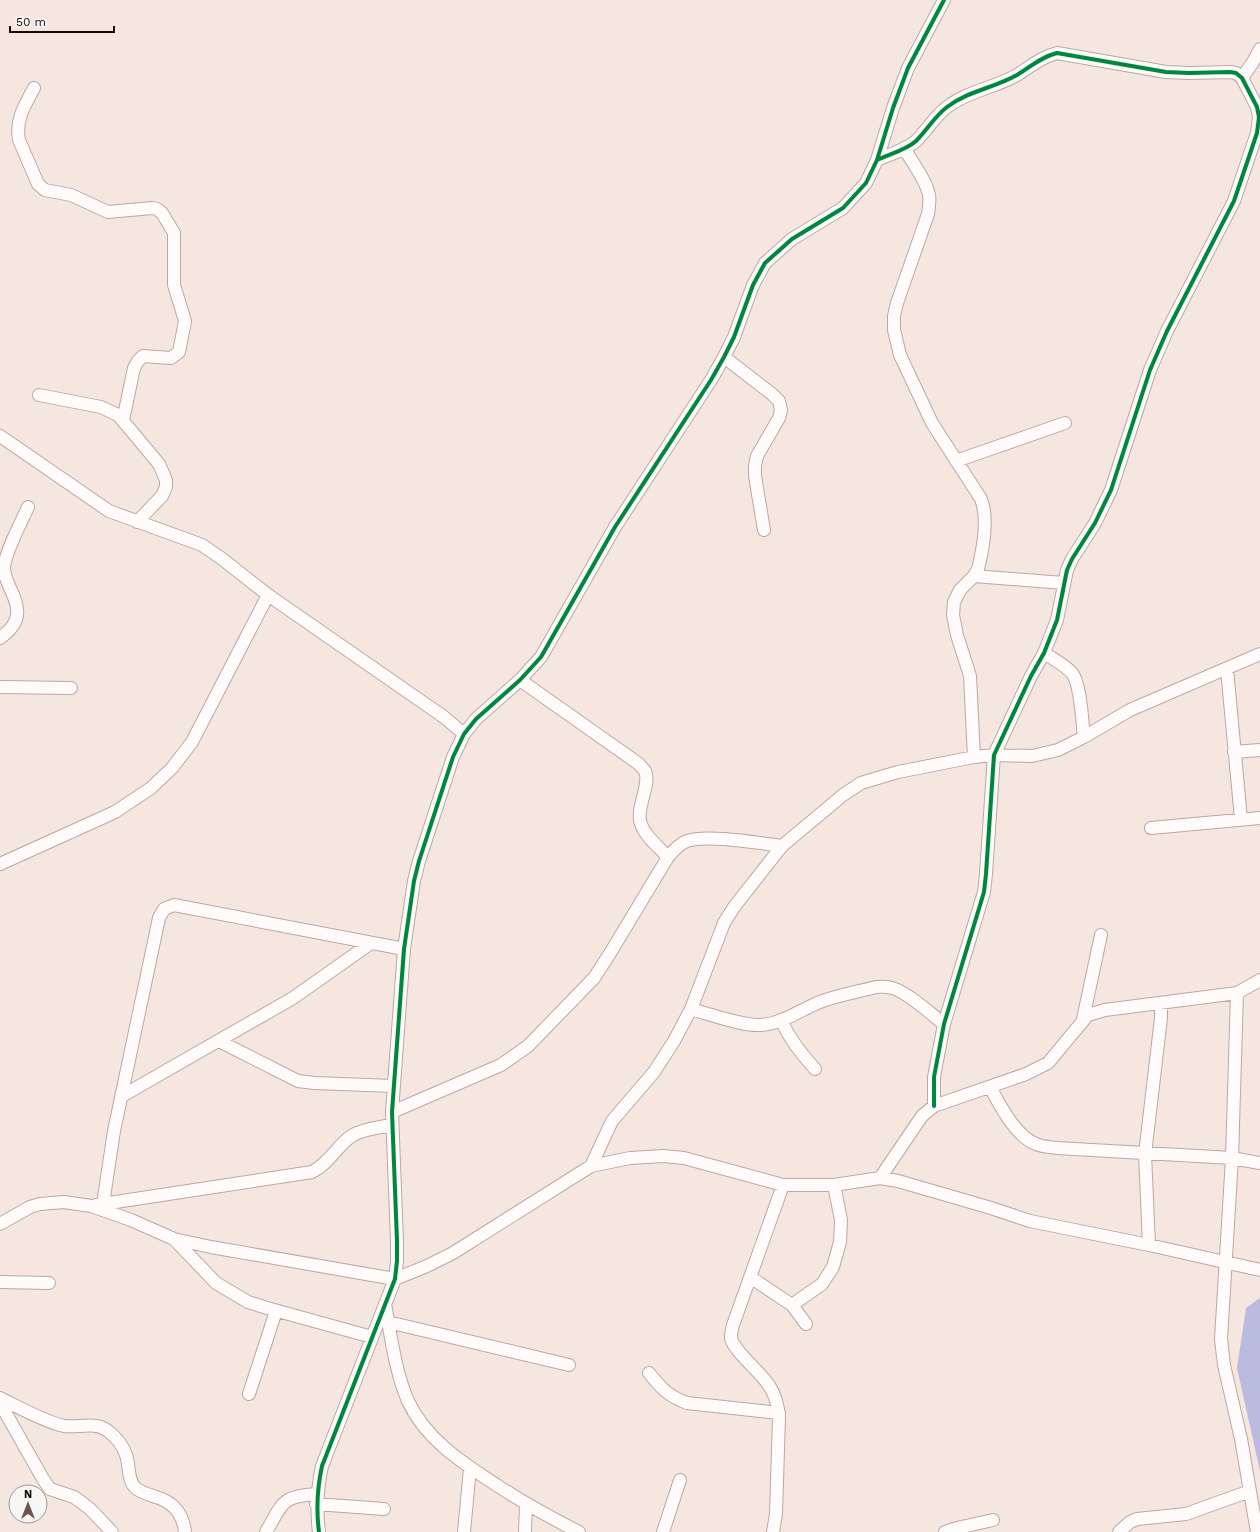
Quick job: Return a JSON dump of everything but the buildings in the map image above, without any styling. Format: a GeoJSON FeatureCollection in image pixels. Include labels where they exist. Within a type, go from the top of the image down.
{"type":"FeatureCollection","features":[{"type":"Feature","properties":{"kind":"street"},"geometry":{"type":"LineString","coordinates":[[319,1532],[317,1499],[322,1466],[395,1279],[397,1241],[392,1112],[404,949],[414,881],[419,861],[453,757],[464,734],[476,719],[520,680],[540,657],[615,527],[711,380],[734,337],[753,284],[766,263],[792,239],[843,208],[866,184],[877,160],[893,108],[908,68],[944,0]]}},
{"type":"Feature","properties":{"kind":"street"},"geometry":{"type":"LineString","coordinates":[[1242,78],[1260,49]]}},
{"type":"Feature","properties":{"kind":"street"},"geometry":{"type":"LineString","coordinates":[[877,160],[904,148],[915,141],[945,108],[960,98],[998,84],[1017,75],[1040,59],[1057,53],[1166,72],[1236,73],[1242,78],[1258,108],[1259,117],[1257,133],[1234,201],[1167,331],[1150,370],[1111,490],[1095,523],[1072,559],[1067,570],[1057,620],[1044,653],[1031,676],[994,755],[984,892],[944,1024],[934,1077],[934,1106]]}},
{"type":"Feature","properties":{"kind":"street"},"geometry":{"type":"LineString","coordinates":[[34,88],[22,111],[18,125],[18,133],[19,140],[41,188],[71,195],[108,212],[152,208],[157,209],[162,213],[174,233],[174,284],[185,321],[179,352],[171,358],[143,356],[138,361],[134,368],[123,420]]}},
{"type":"Feature","properties":{"kind":"street"},"geometry":{"type":"LineString","coordinates":[[904,148],[922,178],[929,195],[929,205],[928,214],[897,303],[894,316],[894,330],[900,355],[932,423],[981,499],[985,509],[986,519],[980,562],[974,576],[960,590],[954,602],[953,615],[957,635],[970,676],[974,757]]}},
{"type":"Feature","properties":{"kind":"street"},"geometry":{"type":"LineString","coordinates":[[724,357],[779,401],[781,410],[779,418],[757,456],[755,466],[755,476],[764,530]]}},
{"type":"Feature","properties":{"kind":"street"},"geometry":{"type":"LineString","coordinates":[[38,395],[101,407],[118,415],[159,464],[166,480],[166,487],[162,496],[137,522]]}},
{"type":"Feature","properties":{"kind":"street"},"geometry":{"type":"LineString","coordinates":[[956,461],[1065,423]]}},
{"type":"Feature","properties":{"kind":"street"},"geometry":{"type":"LineString","coordinates":[[0,436],[109,512],[202,545],[268,595],[439,713],[464,734]]}},
{"type":"Feature","properties":{"kind":"street"},"geometry":{"type":"LineString","coordinates":[[0,638],[9,632],[16,622],[19,611],[16,599],[4,576],[4,566],[28,507]]}},
{"type":"Feature","properties":{"kind":"street"},"geometry":{"type":"LineString","coordinates":[[974,576],[1064,583]]}},
{"type":"Feature","properties":{"kind":"street"},"geometry":{"type":"LineString","coordinates":[[0,864],[115,812],[151,788],[172,768],[192,742],[268,595]]}},
{"type":"Feature","properties":{"kind":"street"},"geometry":{"type":"LineString","coordinates":[[1044,653],[1068,670],[1075,678],[1084,737]]}},
{"type":"Feature","properties":{"kind":"street"},"geometry":{"type":"LineString","coordinates":[[591,1166],[612,1121],[654,1072],[674,1041],[691,1009],[724,924],[734,907],[782,846],[843,795],[861,783],[898,772],[974,757],[994,755],[1032,756],[1058,750],[1084,737],[1130,710],[1260,654]]}},
{"type":"Feature","properties":{"kind":"street"},"geometry":{"type":"LineString","coordinates":[[1227,669],[1241,819]]}},
{"type":"Feature","properties":{"kind":"street"},"geometry":{"type":"LineString","coordinates":[[520,680],[639,764],[645,772],[646,784],[641,805],[640,820],[644,830],[668,857]]}},
{"type":"Feature","properties":{"kind":"street"},"geometry":{"type":"LineString","coordinates":[[0,687],[71,688]]}},
{"type":"Feature","properties":{"kind":"street"},"geometry":{"type":"LineString","coordinates":[[1234,752],[1260,750]]}},
{"type":"Feature","properties":{"kind":"street"},"geometry":{"type":"LineString","coordinates":[[1151,828],[1260,818]]}},
{"type":"Feature","properties":{"kind":"street"},"geometry":{"type":"LineString","coordinates":[[392,1112],[501,1065],[528,1046],[594,978],[668,857],[676,848],[686,841],[721,839],[782,846]]}},
{"type":"Feature","properties":{"kind":"street"},"geometry":{"type":"LineString","coordinates":[[97,1205],[122,1096],[159,918],[164,909],[174,906],[404,949]]}},
{"type":"Feature","properties":{"kind":"street"},"geometry":{"type":"LineString","coordinates":[[1083,1019],[1101,935]]}},
{"type":"Feature","properties":{"kind":"street"},"geometry":{"type":"LineString","coordinates":[[122,1096],[293,998],[371,943]]}},
{"type":"Feature","properties":{"kind":"street"},"geometry":{"type":"LineString","coordinates":[[880,1178],[922,1116],[934,1106],[1026,1074],[1048,1062],[1083,1019],[1088,1015],[1105,1010],[1237,993],[1260,980]]}},
{"type":"Feature","properties":{"kind":"street"},"geometry":{"type":"LineString","coordinates":[[691,1009],[748,1024],[759,1025],[781,1020],[820,1002],[876,987],[885,987],[893,988],[902,993],[944,1024]]}},
{"type":"Feature","properties":{"kind":"street"},"geometry":{"type":"LineString","coordinates":[[1237,993],[1232,1158],[1221,1339],[1224,1365],[1241,1439],[1258,1532]]}},
{"type":"Feature","properties":{"kind":"street"},"geometry":{"type":"LineString","coordinates":[[1149,1245],[1145,1154],[1161,1018],[1161,1003]]}},
{"type":"Feature","properties":{"kind":"street"},"geometry":{"type":"LineString","coordinates":[[781,1020],[794,1045],[816,1069]]}},
{"type":"Feature","properties":{"kind":"street"},"geometry":{"type":"LineString","coordinates":[[219,1041],[298,1081],[394,1086]]}},
{"type":"Feature","properties":{"kind":"street"},"geometry":{"type":"LineString","coordinates":[[990,1087],[1020,1132],[1036,1144],[1057,1148],[1232,1158],[1260,1163]]}},
{"type":"Feature","properties":{"kind":"street"},"geometry":{"type":"LineString","coordinates":[[0,1224],[20,1212],[40,1204],[64,1202],[97,1205],[312,1172],[321,1168],[352,1136],[360,1132],[392,1124]]}},
{"type":"Feature","properties":{"kind":"street"},"geometry":{"type":"LineString","coordinates":[[97,1205],[174,1239],[211,1247],[395,1279],[427,1266],[453,1253],[591,1166],[630,1158],[664,1156],[684,1158],[783,1185],[834,1185],[880,1178],[905,1183],[1030,1221],[1149,1245],[1260,1270]]}},
{"type":"Feature","properties":{"kind":"street"},"geometry":{"type":"LineString","coordinates":[[772,1532],[776,1514],[778,1413],[771,1388],[766,1380],[734,1346],[732,1338],[733,1325],[783,1185]]}},
{"type":"Feature","properties":{"kind":"street"},"geometry":{"type":"LineString","coordinates":[[792,1305],[822,1284],[833,1267],[840,1242],[841,1220],[834,1185]]}},
{"type":"Feature","properties":{"kind":"street"},"geometry":{"type":"LineString","coordinates":[[174,1239],[216,1282],[248,1302],[372,1337]]}},
{"type":"Feature","properties":{"kind":"street"},"geometry":{"type":"LineString","coordinates":[[750,1277],[792,1305],[806,1324]]}},
{"type":"Feature","properties":{"kind":"street"},"geometry":{"type":"LineString","coordinates":[[0,1282],[49,1283]]}},
{"type":"Feature","properties":{"kind":"street"},"geometry":{"type":"LineString","coordinates":[[385,1304],[399,1375],[409,1402],[422,1424],[442,1446],[470,1468],[526,1504],[579,1532]]}},
{"type":"Feature","properties":{"kind":"street"},"geometry":{"type":"LineString","coordinates":[[249,1394],[276,1311]]}},
{"type":"Feature","properties":{"kind":"street"},"geometry":{"type":"LineString","coordinates":[[388,1322],[569,1365]]}},
{"type":"Feature","properties":{"kind":"street"},"geometry":{"type":"LineString","coordinates":[[649,1373],[665,1392],[675,1399],[687,1403],[778,1413]]}},
{"type":"Feature","properties":{"kind":"street"},"geometry":{"type":"LineString","coordinates":[[0,1398],[56,1423],[66,1426],[101,1427],[108,1431],[124,1450],[127,1457],[131,1483],[135,1488],[142,1492],[159,1498],[176,1508],[182,1519],[185,1532]]}},
{"type":"Feature","properties":{"kind":"street"},"geometry":{"type":"LineString","coordinates":[[0,1403],[50,1489],[74,1497],[90,1509],[112,1532]]}},
{"type":"Feature","properties":{"kind":"street"},"geometry":{"type":"LineString","coordinates":[[464,1532],[470,1468]]}},
{"type":"Feature","properties":{"kind":"street"},"geometry":{"type":"LineString","coordinates":[[663,1532],[680,1480]]}},
{"type":"Feature","properties":{"kind":"street"},"geometry":{"type":"LineString","coordinates":[[1119,1532],[1130,1522],[1137,1519],[1191,1512],[1250,1491]]}},
{"type":"Feature","properties":{"kind":"street"},"geometry":{"type":"LineString","coordinates":[[266,1532],[281,1506],[287,1499],[294,1496],[384,1509]]}},
{"type":"Feature","properties":{"kind":"street"},"geometry":{"type":"LineString","coordinates":[[525,1532],[526,1504]]}},
{"type":"Feature","properties":{"kind":"street"},"geometry":{"type":"LineString","coordinates":[[945,1532],[993,1520]]}},
{"type":"Feature","properties":{"kind":"water"},"geometry":{"type":"Polygon","coordinates":[[[1260,1298],[1260,1471],[1237,1368],[1246,1308],[1260,1298]]]}},
{"type":"Feature","properties":{"kind":"cycle path"},"geometry":{"type":"LineString","coordinates":[[319,1532],[318,1499],[322,1466],[395,1279],[397,1241],[392,1112],[404,949],[414,881],[419,861],[453,757],[464,734],[476,719],[520,680],[541,657],[615,527],[711,380],[734,337],[753,285],[765,263],[792,239],[843,208],[866,183],[877,160],[893,108],[908,68],[944,0]]}},
{"type":"Feature","properties":{"kind":"cycle path"},"geometry":{"type":"LineString","coordinates":[[877,160],[912,144],[947,107],[955,102],[972,93],[1017,75],[1041,60],[1057,53],[1166,72],[1236,73],[1242,78],[1257,107],[1259,117],[1257,133],[1234,201],[1167,331],[1150,370],[1111,490],[1095,523],[1072,559],[1067,570],[1057,620],[1044,653],[1031,676],[994,755],[984,892],[944,1024],[934,1077],[934,1106]]}}]}
